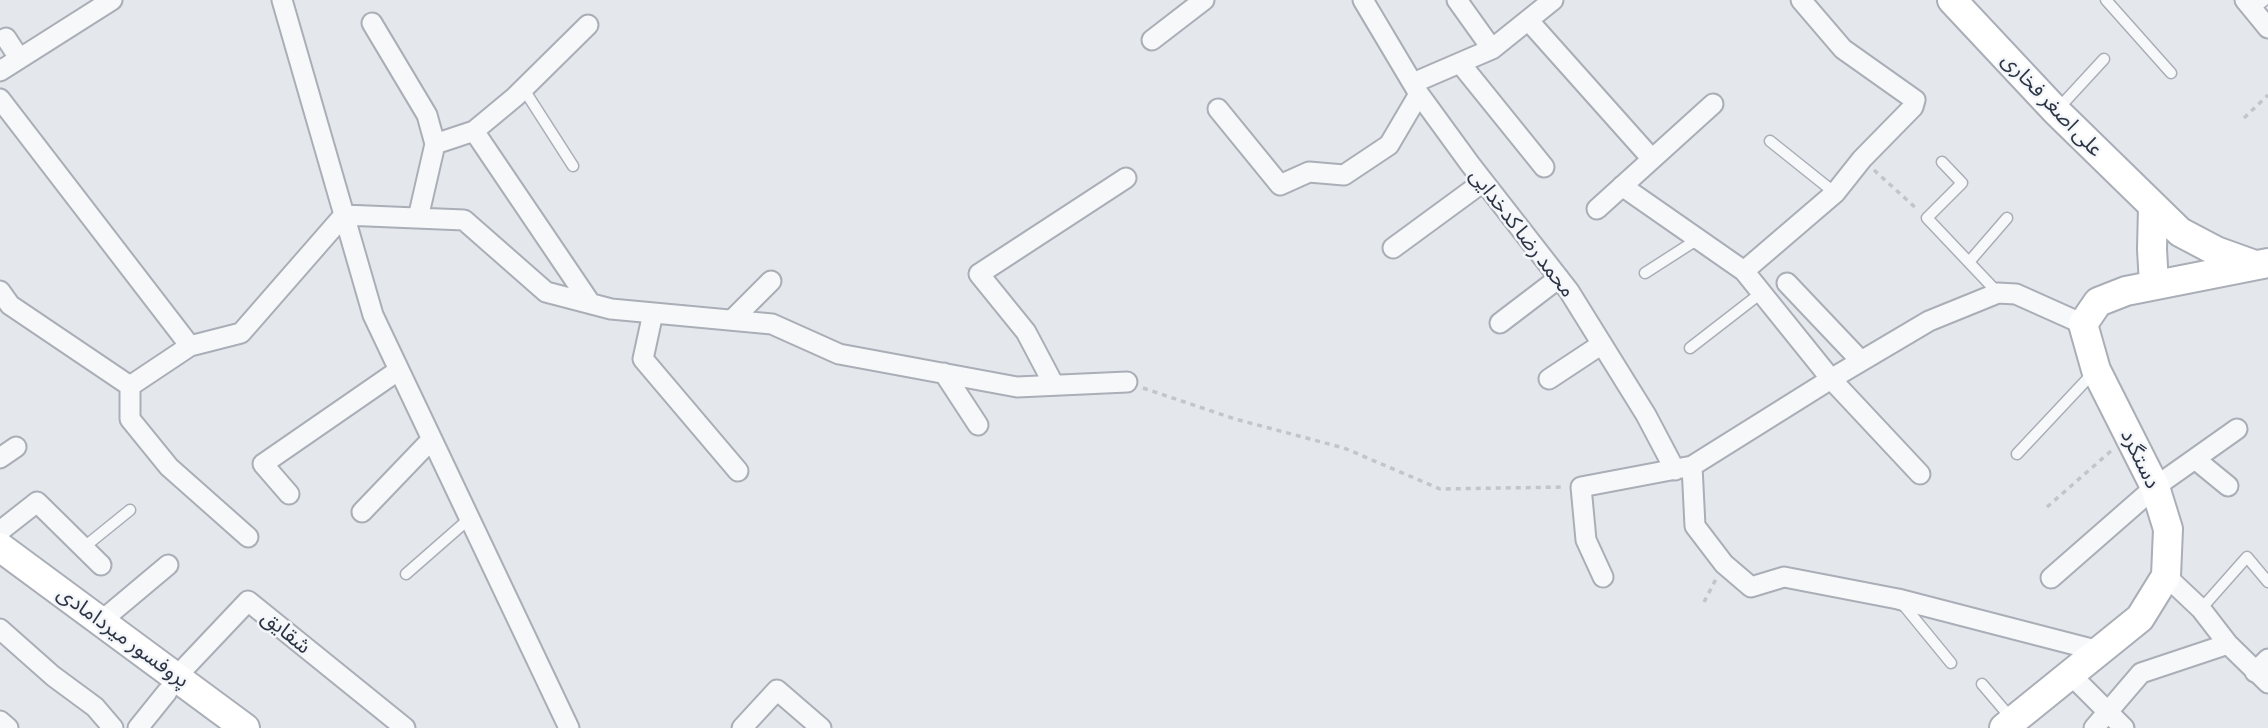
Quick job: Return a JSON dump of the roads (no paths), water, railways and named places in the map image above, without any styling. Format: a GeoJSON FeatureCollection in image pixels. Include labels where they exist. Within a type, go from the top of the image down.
{"type":"FeatureCollection","features":[{"type":"Feature","properties":{"kind":"main road","name":"علی اصغر فخاری"},"geometry":{"type":"LineString","coordinates":[[1952,0],[2056,111],[2180,232],[2216,251],[2262,264]]}},
{"type":"Feature","properties":{"kind":"main road"},"geometry":{"type":"LineString","coordinates":[[2153,207],[2154,285]]}},
{"type":"Feature","properties":{"kind":"main road"},"geometry":{"type":"LineString","coordinates":[[2083,324],[2098,302],[2126,291],[2262,264]]}},
{"type":"Feature","properties":{"kind":"main road","name":"دستگرد"},"geometry":{"type":"LineString","coordinates":[[2012,725],[2140,618],[2166,576],[2168,529],[2155,487],[2096,370],[2083,324]]}},
{"type":"Feature","properties":{"kind":"main road","name":"پروفسور میردامادی"},"geometry":{"type":"LineString","coordinates":[[0,547],[100,622],[172,684],[215,728]]}},
{"type":"Feature","properties":{"kind":"main road","name":"پروفسور میردامادی"},"geometry":{"type":"LineString","coordinates":[[0,564],[172,684],[246,728]]}},
{"type":"Feature","properties":{"kind":"street"},"geometry":{"type":"LineString","coordinates":[[0,71],[112,0]]}},
{"type":"Feature","properties":{"kind":"street"},"geometry":{"type":"LineString","coordinates":[[282,0],[373,315],[569,728]]}},
{"type":"Feature","properties":{"kind":"street"},"geometry":{"type":"LineString","coordinates":[[1152,40],[1204,0]]}},
{"type":"Feature","properties":{"kind":"street","name":"محمد رضا کدخدایی"},"geometry":{"type":"LineString","coordinates":[[1363,0],[1416,88],[1483,182],[1559,278],[1683,468]]}},
{"type":"Feature","properties":{"kind":"street"},"geometry":{"type":"LineString","coordinates":[[1457,0],[1492,50]]}},
{"type":"Feature","properties":{"kind":"street"},"geometry":{"type":"LineString","coordinates":[[1218,108],[1280,185],[1309,172],[1344,175],[1389,145],[1416,88],[1460,63],[1492,50],[1553,0]]}},
{"type":"Feature","properties":{"kind":"street"},"geometry":{"type":"LineString","coordinates":[[1744,271],[1835,193],[1862,159],[1913,107],[1915,100],[1843,49],[1801,0]]}},
{"type":"Feature","properties":{"kind":"street"},"geometry":{"type":"LineString","coordinates":[[2255,3],[2268,28]]}},
{"type":"Feature","properties":{"kind":"street"},"geometry":{"type":"LineString","coordinates":[[1528,20],[1652,159]]}},
{"type":"Feature","properties":{"kind":"street"},"geometry":{"type":"LineString","coordinates":[[372,23],[427,115],[435,144],[418,218]]}},
{"type":"Feature","properties":{"kind":"street"},"geometry":{"type":"LineString","coordinates":[[435,144],[474,131],[588,25]]}},
{"type":"Feature","properties":{"kind":"street"},"geometry":{"type":"LineString","coordinates":[[6,38],[19,58]]}},
{"type":"Feature","properties":{"kind":"street"},"geometry":{"type":"LineString","coordinates":[[1460,63],[1544,167]]}},
{"type":"Feature","properties":{"kind":"street"},"geometry":{"type":"LineString","coordinates":[[0,99],[190,346]]}},
{"type":"Feature","properties":{"kind":"street"},"geometry":{"type":"LineString","coordinates":[[1597,209],[1713,104]]}},
{"type":"Feature","properties":{"kind":"street"},"geometry":{"type":"LineString","coordinates":[[474,131],[590,304]]}},
{"type":"Feature","properties":{"kind":"street"},"geometry":{"type":"LineString","coordinates":[[1054,385],[1026,332],[979,274],[1126,178]]}},
{"type":"Feature","properties":{"kind":"street"},"geometry":{"type":"LineString","coordinates":[[1393,248],[1483,182]]}},
{"type":"Feature","properties":{"kind":"street"},"geometry":{"type":"LineString","coordinates":[[1622,186],[1744,271],[1831,379],[1920,474]]}},
{"type":"Feature","properties":{"kind":"street"},"geometry":{"type":"LineString","coordinates":[[344,215],[464,220],[547,292],[611,309],[772,324],[839,355],[1017,387],[1127,382]]}},
{"type":"Feature","properties":{"kind":"street"},"geometry":{"type":"LineString","coordinates":[[130,386],[190,346],[241,332],[344,215]]}},
{"type":"Feature","properties":{"kind":"street"},"geometry":{"type":"LineString","coordinates":[[1500,323],[1559,278]]}},
{"type":"Feature","properties":{"kind":"street"},"geometry":{"type":"LineString","coordinates":[[732,320],[771,281]]}},
{"type":"Feature","properties":{"kind":"street"},"geometry":{"type":"LineString","coordinates":[[1787,283],[1861,361]]}},
{"type":"Feature","properties":{"kind":"street"},"geometry":{"type":"LineString","coordinates":[[0,291],[10,305],[130,386]]}},
{"type":"Feature","properties":{"kind":"street"},"geometry":{"type":"LineString","coordinates":[[1603,577],[1586,540],[1581,486],[1683,468],[1929,321],[1998,293],[2016,294],[2083,324]]}},
{"type":"Feature","properties":{"kind":"street"},"geometry":{"type":"LineString","coordinates":[[653,313],[643,359],[738,471]]}},
{"type":"Feature","properties":{"kind":"street"},"geometry":{"type":"LineString","coordinates":[[1549,379],[1602,344]]}},
{"type":"Feature","properties":{"kind":"street"},"geometry":{"type":"LineString","coordinates":[[289,494],[263,464],[399,370]]}},
{"type":"Feature","properties":{"kind":"street"},"geometry":{"type":"LineString","coordinates":[[944,373],[978,425]]}},
{"type":"Feature","properties":{"kind":"street"},"geometry":{"type":"LineString","coordinates":[[130,386],[130,419],[169,467],[247,537]]}},
{"type":"Feature","properties":{"kind":"street"},"geometry":{"type":"LineString","coordinates":[[2051,578],[2155,487],[2237,429]]}},
{"type":"Feature","properties":{"kind":"street"},"geometry":{"type":"LineString","coordinates":[[362,512],[432,439]]}},
{"type":"Feature","properties":{"kind":"street"},"geometry":{"type":"LineString","coordinates":[[2195,459],[2228,486]]}},
{"type":"Feature","properties":{"kind":"street"},"geometry":{"type":"LineString","coordinates":[[1683,468],[1695,526],[1724,565],[1751,587],[1784,577],[1898,599],[2099,651]]}},
{"type":"Feature","properties":{"kind":"street"},"geometry":{"type":"LineString","coordinates":[[0,531],[37,502],[101,565]]}},
{"type":"Feature","properties":{"kind":"street"},"geometry":{"type":"LineString","coordinates":[[100,622],[168,565]]}},
{"type":"Feature","properties":{"kind":"street"},"geometry":{"type":"LineString","coordinates":[[2166,576],[2201,609],[2228,644],[2264,671]]}},
{"type":"Feature","properties":{"kind":"street","name":"شقایق"},"geometry":{"type":"LineString","coordinates":[[172,684],[248,601],[405,728]]}},
{"type":"Feature","properties":{"kind":"street"},"geometry":{"type":"LineString","coordinates":[[0,629],[53,676],[95,706],[113,728]]}},
{"type":"Feature","properties":{"kind":"street"},"geometry":{"type":"LineString","coordinates":[[2094,728],[2141,673],[2228,644]]}},
{"type":"Feature","properties":{"kind":"street"},"geometry":{"type":"LineString","coordinates":[[2070,674],[2123,728]]}},
{"type":"Feature","properties":{"kind":"street"},"geometry":{"type":"LineString","coordinates":[[138,728],[172,684]]}},
{"type":"Feature","properties":{"kind":"street"},"geometry":{"type":"LineString","coordinates":[[742,728],[777,690],[821,728]]}},
{"type":"Feature","properties":{"kind":"street"},"geometry":{"type":"LineString","coordinates":[[0,721],[8,728]]}},
{"type":"Feature","properties":{"kind":"lane"},"geometry":{"type":"LineString","coordinates":[[2106,0],[2171,73]]}},
{"type":"Feature","properties":{"kind":"lane"},"geometry":{"type":"LineString","coordinates":[[2056,111],[2104,59]]}},
{"type":"Feature","properties":{"kind":"lane"},"geometry":{"type":"LineString","coordinates":[[523,88],[573,166]]}},
{"type":"Feature","properties":{"kind":"lane"},"geometry":{"type":"LineString","coordinates":[[1770,141],[1835,193]]}},
{"type":"Feature","properties":{"kind":"lane"},"geometry":{"type":"LineString","coordinates":[[1942,162],[1962,183],[1927,218],[1998,293]]}},
{"type":"Feature","properties":{"kind":"lane"},"geometry":{"type":"LineString","coordinates":[[1969,262],[2007,218]]}},
{"type":"Feature","properties":{"kind":"lane"},"geometry":{"type":"LineString","coordinates":[[1645,273],[1698,239]]}},
{"type":"Feature","properties":{"kind":"lane"},"geometry":{"type":"LineString","coordinates":[[1690,348],[1761,293]]}},
{"type":"Feature","properties":{"kind":"lane"},"geometry":{"type":"LineString","coordinates":[[2017,454],[2096,370]]}},
{"type":"Feature","properties":{"kind":"lane"},"geometry":{"type":"LineString","coordinates":[[83,548],[130,510]]}},
{"type":"Feature","properties":{"kind":"lane"},"geometry":{"type":"LineString","coordinates":[[406,574],[470,519]]}},
{"type":"Feature","properties":{"kind":"lane"},"geometry":{"type":"LineString","coordinates":[[2201,609],[2248,557],[2268,582]]}},
{"type":"Feature","properties":{"kind":"lane"},"geometry":{"type":"LineString","coordinates":[[1898,599],[1951,663]]}},
{"type":"Feature","properties":{"kind":"lane"},"geometry":{"type":"LineString","coordinates":[[1982,684],[2012,725]]}}]}
